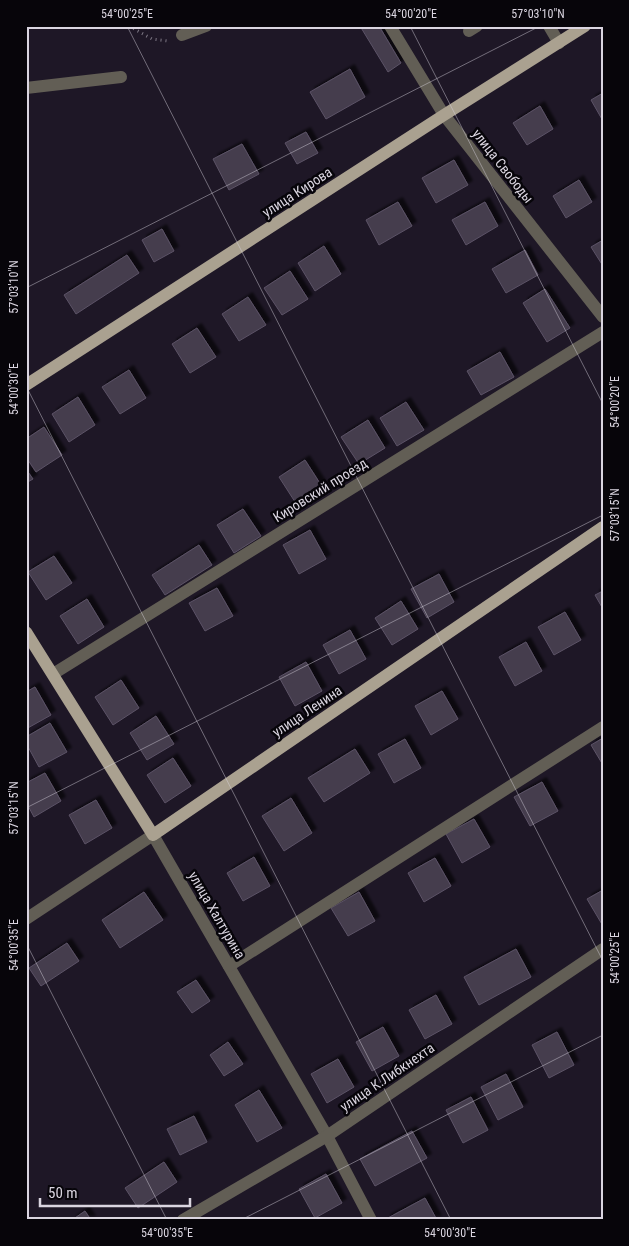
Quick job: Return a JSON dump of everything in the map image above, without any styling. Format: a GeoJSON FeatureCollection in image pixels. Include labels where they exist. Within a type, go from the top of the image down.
{"type":"FeatureCollection","features":[{"type":"Feature","properties":{"kind":"main road","name":"улица Кирова"},"geometry":{"type":"LineString","coordinates":[[26,385],[444,115],[586,26]]}},
{"type":"Feature","properties":{"kind":"main road","name":"улица Ленина"},"geometry":{"type":"LineString","coordinates":[[153,834],[603,527]]}},
{"type":"Feature","properties":{"kind":"main road","name":"улица Халтурина"},"geometry":{"type":"LineString","coordinates":[[26,632],[153,834]]}},
{"type":"Feature","properties":{"kind":"street"},"geometry":{"type":"LineString","coordinates":[[182,35],[206,26]]}},
{"type":"Feature","properties":{"kind":"street","name":"улица Свободы"},"geometry":{"type":"LineString","coordinates":[[390,26],[444,115],[603,317]]}},
{"type":"Feature","properties":{"kind":"street"},"geometry":{"type":"LineString","coordinates":[[549,26],[559,43]]}},
{"type":"Feature","properties":{"kind":"street"},"geometry":{"type":"LineString","coordinates":[[26,88],[121,77]]}},
{"type":"Feature","properties":{"kind":"street","name":"Кировский проезд"},"geometry":{"type":"LineString","coordinates":[[53,674],[603,332]]}},
{"type":"Feature","properties":{"kind":"street"},"geometry":{"type":"LineString","coordinates":[[229,966],[603,727]]}},
{"type":"Feature","properties":{"kind":"street","name":"улица Ленина"},"geometry":{"type":"LineString","coordinates":[[26,919],[153,834]]}},
{"type":"Feature","properties":{"kind":"street","name":"улица Халтурина"},"geometry":{"type":"LineString","coordinates":[[153,834],[327,1136],[371,1220]]}},
{"type":"Feature","properties":{"kind":"street","name":"улица К.Либкнехта"},"geometry":{"type":"LineString","coordinates":[[182,1220],[327,1136],[603,949]]}},
{"type":"Feature","properties":{"kind":"path"},"geometry":{"type":"LineString","coordinates":[[129,26],[152,39],[168,41],[182,35]]}},
{"type":"Feature","properties":{"kind":"building"},"geometry":{"type":"Polygon","coordinates":[[[360,26],[379,26],[401,63],[388,72],[360,26]]]}},
{"type":"Feature","properties":{"kind":"building"},"geometry":{"type":"Polygon","coordinates":[[[350,69],[365,97],[326,119],[310,92],[350,69]]]}},
{"type":"Feature","properties":{"kind":"building"},"geometry":{"type":"Polygon","coordinates":[[[603,93],[603,121],[591,100],[603,93]]]}},
{"type":"Feature","properties":{"kind":"building"},"geometry":{"type":"Polygon","coordinates":[[[540,106],[553,129],[527,145],[513,123],[540,106]]]}},
{"type":"Feature","properties":{"kind":"building"},"geometry":{"type":"Polygon","coordinates":[[[306,132],[318,153],[297,164],[285,143],[306,132]]]}},
{"type":"Feature","properties":{"kind":"building"},"geometry":{"type":"Polygon","coordinates":[[[242,144],[259,174],[229,190],[213,159],[242,144]]]}},
{"type":"Feature","properties":{"kind":"building"},"geometry":{"type":"Polygon","coordinates":[[[454,160],[468,185],[436,203],[422,178],[454,160]]]}},
{"type":"Feature","properties":{"kind":"building"},"geometry":{"type":"Polygon","coordinates":[[[579,180],[592,202],[566,218],[553,196],[579,180]]]}},
{"type":"Feature","properties":{"kind":"building"},"geometry":{"type":"Polygon","coordinates":[[[398,202],[412,226],[379,245],[366,220],[398,202]]]}},
{"type":"Feature","properties":{"kind":"building"},"geometry":{"type":"Polygon","coordinates":[[[485,202],[498,226],[466,245],[452,220],[485,202]]]}},
{"type":"Feature","properties":{"kind":"building"},"geometry":{"type":"Polygon","coordinates":[[[162,229],[174,251],[154,262],[142,240],[162,229]]]}},
{"type":"Feature","properties":{"kind":"building"},"geometry":{"type":"Polygon","coordinates":[[[603,240],[603,266],[591,247],[603,240]]]}},
{"type":"Feature","properties":{"kind":"building"},"geometry":{"type":"Polygon","coordinates":[[[324,246],[341,274],[315,291],[298,263],[324,246]]]}},
{"type":"Feature","properties":{"kind":"building"},"geometry":{"type":"Polygon","coordinates":[[[525,250],[538,275],[506,293],[492,269],[525,250]]]}},
{"type":"Feature","properties":{"kind":"building"},"geometry":{"type":"Polygon","coordinates":[[[127,255],[139,273],[76,314],[64,295],[127,255]]]}},
{"type":"Feature","properties":{"kind":"building"},"geometry":{"type":"Polygon","coordinates":[[[290,271],[308,299],[282,315],[264,288],[290,271]]]}},
{"type":"Feature","properties":{"kind":"building"},"geometry":{"type":"Polygon","coordinates":[[[545,289],[570,328],[547,342],[523,303],[545,289]]]}},
{"type":"Feature","properties":{"kind":"building"},"geometry":{"type":"Polygon","coordinates":[[[248,297],[266,325],[239,341],[222,314],[248,297]]]}},
{"type":"Feature","properties":{"kind":"building"},"geometry":{"type":"Polygon","coordinates":[[[197,328],[216,357],[190,373],[172,344],[197,328]]]}},
{"type":"Feature","properties":{"kind":"building"},"geometry":{"type":"Polygon","coordinates":[[[500,352],[514,377],[481,395],[467,371],[500,352]]]}},
{"type":"Feature","properties":{"kind":"building"},"geometry":{"type":"Polygon","coordinates":[[[129,370],[146,398],[120,414],[102,387],[129,370]]]}},
{"type":"Feature","properties":{"kind":"building"},"geometry":{"type":"Polygon","coordinates":[[[78,397],[95,425],[69,442],[52,414],[78,397]]]}},
{"type":"Feature","properties":{"kind":"building"},"geometry":{"type":"Polygon","coordinates":[[[406,402],[424,430],[397,446],[380,418],[406,402]]]}},
{"type":"Feature","properties":{"kind":"building"},"geometry":{"type":"Polygon","coordinates":[[[368,420],[385,448],[359,464],[341,437],[368,420]]]}},
{"type":"Feature","properties":{"kind":"building"},"geometry":{"type":"Polygon","coordinates":[[[44,427],[62,455],[36,472],[26,457],[26,439],[44,427]]]}},
{"type":"Feature","properties":{"kind":"building"},"geometry":{"type":"Polygon","coordinates":[[[305,460],[323,488],[297,505],[279,477],[305,460]]]}},
{"type":"Feature","properties":{"kind":"building"},"geometry":{"type":"Polygon","coordinates":[[[26,469],[33,479],[26,483],[26,469]]]}},
{"type":"Feature","properties":{"kind":"building"},"geometry":{"type":"Polygon","coordinates":[[[243,509],[261,536],[234,553],[217,525],[243,509]]]}},
{"type":"Feature","properties":{"kind":"building"},"geometry":{"type":"Polygon","coordinates":[[[310,530],[326,559],[299,574],[283,545],[310,530]]]}},
{"type":"Feature","properties":{"kind":"building"},"geometry":{"type":"Polygon","coordinates":[[[199,545],[212,565],[165,595],[152,575],[199,545]]]}},
{"type":"Feature","properties":{"kind":"building"},"geometry":{"type":"Polygon","coordinates":[[[54,556],[72,583],[46,600],[28,572],[54,556]]]}},
{"type":"Feature","properties":{"kind":"building"},"geometry":{"type":"Polygon","coordinates":[[[439,574],[454,602],[427,618],[411,589],[439,574]]]}},
{"type":"Feature","properties":{"kind":"building"},"geometry":{"type":"Polygon","coordinates":[[[217,588],[233,616],[205,631],[189,603],[217,588]]]}},
{"type":"Feature","properties":{"kind":"building"},"geometry":{"type":"Polygon","coordinates":[[[603,591],[603,609],[595,595],[603,591]]]}},
{"type":"Feature","properties":{"kind":"building"},"geometry":{"type":"Polygon","coordinates":[[[87,599],[104,627],[78,644],[60,616],[87,599]]]}},
{"type":"Feature","properties":{"kind":"building"},"geometry":{"type":"Polygon","coordinates":[[[401,601],[418,629],[392,645],[375,618],[401,601]]]}},
{"type":"Feature","properties":{"kind":"building"},"geometry":{"type":"Polygon","coordinates":[[[565,612],[581,640],[554,655],[538,627],[565,612]]]}},
{"type":"Feature","properties":{"kind":"building"},"geometry":{"type":"Polygon","coordinates":[[[350,630],[366,659],[339,674],[323,645],[350,630]]]}},
{"type":"Feature","properties":{"kind":"building"},"geometry":{"type":"Polygon","coordinates":[[[526,642],[542,671],[515,686],[499,657],[526,642]]]}},
{"type":"Feature","properties":{"kind":"building"},"geometry":{"type":"Polygon","coordinates":[[[306,662],[322,691],[295,706],[279,677],[306,662]]]}},
{"type":"Feature","properties":{"kind":"building"},"geometry":{"type":"Polygon","coordinates":[[[121,680],[139,708],[113,725],[95,697],[121,680]]]}},
{"type":"Feature","properties":{"kind":"building"},"geometry":{"type":"Polygon","coordinates":[[[35,687],[51,715],[26,729],[26,692],[35,687]]]}},
{"type":"Feature","properties":{"kind":"building"},"geometry":{"type":"Polygon","coordinates":[[[442,691],[458,719],[431,735],[415,706],[442,691]]]}},
{"type":"Feature","properties":{"kind":"building"},"geometry":{"type":"Polygon","coordinates":[[[156,716],[174,744],[147,760],[130,733],[156,716]]]}},
{"type":"Feature","properties":{"kind":"building"},"geometry":{"type":"Polygon","coordinates":[[[50,723],[67,752],[39,767],[26,743],[26,737],[50,723]]]}},
{"type":"Feature","properties":{"kind":"building"},"geometry":{"type":"Polygon","coordinates":[[[603,738],[603,765],[591,745],[603,738]]]}},
{"type":"Feature","properties":{"kind":"building"},"geometry":{"type":"Polygon","coordinates":[[[405,739],[421,768],[394,783],[378,754],[405,739]]]}},
{"type":"Feature","properties":{"kind":"building"},"geometry":{"type":"Polygon","coordinates":[[[355,749],[370,773],[324,802],[308,778],[355,749]]]}},
{"type":"Feature","properties":{"kind":"building"},"geometry":{"type":"Polygon","coordinates":[[[173,758],[191,786],[165,803],[147,775],[173,758]]]}},
{"type":"Feature","properties":{"kind":"building"},"geometry":{"type":"Polygon","coordinates":[[[45,773],[61,801],[34,817],[26,802],[26,783],[45,773]]]}},
{"type":"Feature","properties":{"kind":"building"},"geometry":{"type":"Polygon","coordinates":[[[542,782],[558,811],[530,826],[514,797],[542,782]]]}},
{"type":"Feature","properties":{"kind":"building"},"geometry":{"type":"Polygon","coordinates":[[[291,798],[312,833],[284,851],[262,816],[291,798]]]}},
{"type":"Feature","properties":{"kind":"building"},"geometry":{"type":"Polygon","coordinates":[[[96,800],[112,828],[85,844],[69,815],[96,800]]]}},
{"type":"Feature","properties":{"kind":"building"},"geometry":{"type":"Polygon","coordinates":[[[474,819],[490,847],[462,863],[446,834],[474,819]]]}},
{"type":"Feature","properties":{"kind":"building"},"geometry":{"type":"Polygon","coordinates":[[[254,857],[270,886],[243,901],[227,873],[254,857]]]}},
{"type":"Feature","properties":{"kind":"building"},"geometry":{"type":"Polygon","coordinates":[[[435,858],[451,886],[424,902],[408,873],[435,858]]]}},
{"type":"Feature","properties":{"kind":"building"},"geometry":{"type":"Polygon","coordinates":[[[603,890],[603,926],[587,899],[603,890]]]}},
{"type":"Feature","properties":{"kind":"building"},"geometry":{"type":"Polygon","coordinates":[[[144,892],[163,920],[120,948],[102,920],[144,892]]]}},
{"type":"Feature","properties":{"kind":"building"},"geometry":{"type":"Polygon","coordinates":[[[359,892],[375,921],[348,936],[331,908],[359,892]]]}},
{"type":"Feature","properties":{"kind":"building"},"geometry":{"type":"Polygon","coordinates":[[[67,943],[79,961],[41,986],[29,968],[67,943]]]}},
{"type":"Feature","properties":{"kind":"building"},"geometry":{"type":"Polygon","coordinates":[[[516,949],[531,977],[479,1005],[464,977],[516,949]]]}},
{"type":"Feature","properties":{"kind":"building"},"geometry":{"type":"Polygon","coordinates":[[[196,980],[210,1001],[192,1013],[177,992],[196,980]]]}},
{"type":"Feature","properties":{"kind":"building"},"geometry":{"type":"Polygon","coordinates":[[[436,995],[452,1024],[425,1039],[409,1010],[436,995]]]}},
{"type":"Feature","properties":{"kind":"building"},"geometry":{"type":"Polygon","coordinates":[[[383,1027],[399,1056],[372,1071],[356,1042],[383,1027]]]}},
{"type":"Feature","properties":{"kind":"building"},"geometry":{"type":"Polygon","coordinates":[[[557,1032],[574,1065],[549,1078],[532,1045],[557,1032]]]}},
{"type":"Feature","properties":{"kind":"building"},"geometry":{"type":"Polygon","coordinates":[[[228,1042],[243,1064],[224,1076],[210,1055],[228,1042]]]}},
{"type":"Feature","properties":{"kind":"building"},"geometry":{"type":"Polygon","coordinates":[[[338,1059],[354,1087],[327,1103],[311,1074],[338,1059]]]}},
{"type":"Feature","properties":{"kind":"building"},"geometry":{"type":"Polygon","coordinates":[[[506,1074],[523,1107],[498,1120],[481,1087],[506,1074]]]}},
{"type":"Feature","properties":{"kind":"building"},"geometry":{"type":"Polygon","coordinates":[[[259,1090],[282,1128],[257,1142],[235,1105],[259,1090]]]}},
{"type":"Feature","properties":{"kind":"building"},"geometry":{"type":"Polygon","coordinates":[[[471,1097],[488,1130],[463,1143],[446,1110],[471,1097]]]}},
{"type":"Feature","properties":{"kind":"building"},"geometry":{"type":"Polygon","coordinates":[[[194,1116],[207,1142],[180,1155],[167,1129],[194,1116]]]}},
{"type":"Feature","properties":{"kind":"building"},"geometry":{"type":"Polygon","coordinates":[[[412,1131],[427,1158],[375,1186],[360,1159],[412,1131]]]}},
{"type":"Feature","properties":{"kind":"building"},"geometry":{"type":"Polygon","coordinates":[[[164,1162],[177,1182],[138,1208],[125,1188],[164,1162]]]}},
{"type":"Feature","properties":{"kind":"building"},"geometry":{"type":"Polygon","coordinates":[[[326,1174],[342,1203],[315,1218],[299,1189],[326,1174]]]}},
{"type":"Feature","properties":{"kind":"building"},"geometry":{"type":"Polygon","coordinates":[[[425,1198],[437,1220],[386,1219],[425,1198]]]}},
{"type":"Feature","properties":{"kind":"building"},"geometry":{"type":"Polygon","coordinates":[[[85,1211],[91,1220],[72,1220],[85,1211]]]}}]}
